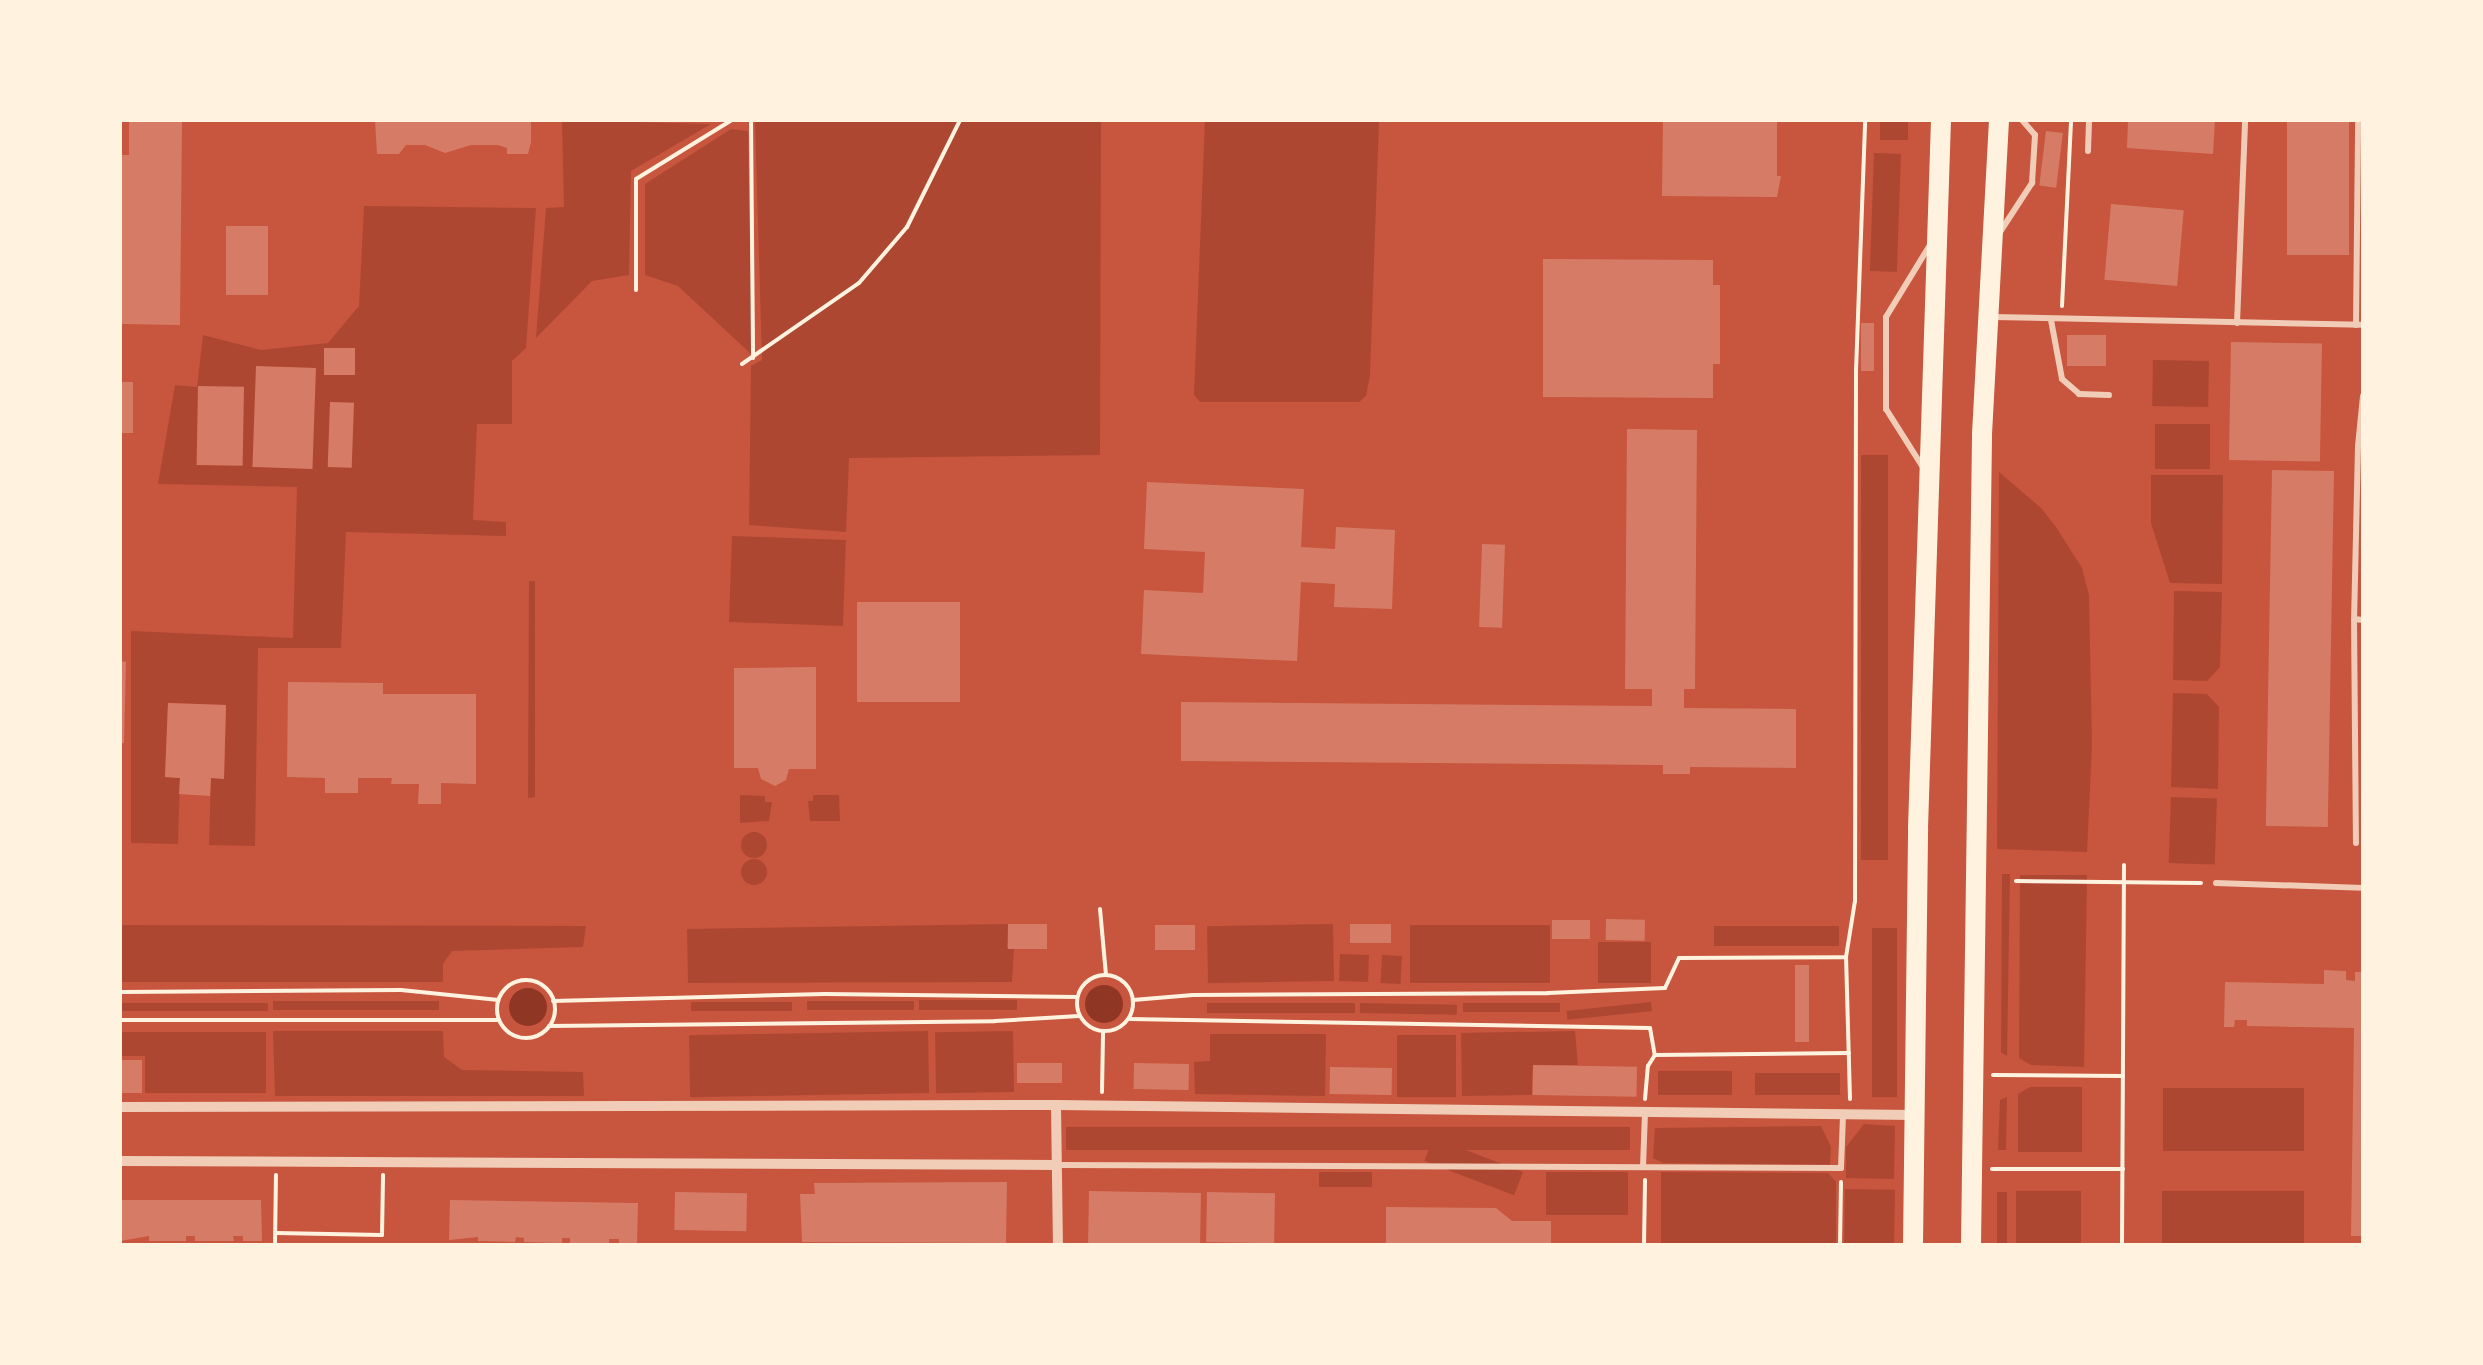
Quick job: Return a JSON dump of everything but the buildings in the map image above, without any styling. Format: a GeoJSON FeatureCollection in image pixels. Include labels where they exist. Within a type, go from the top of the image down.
{"type":"FeatureCollection","features":[{"type":"Feature","properties":{"kind":"main road"},"geometry":{"type":"LineString","coordinates":[[1913,1245],[1927,473],[1941,120]]}},
{"type":"Feature","properties":{"kind":"main road"},"geometry":{"type":"LineString","coordinates":[[1971,1245],[1982,434],[1998,120]]}},
{"type":"Feature","properties":{"kind":"street"},"geometry":{"type":"LineString","coordinates":[[1056,1105],[1058,1245]]}},
{"type":"Feature","properties":{"kind":"street"},"geometry":{"type":"LineString","coordinates":[[120,1107],[1104,1105],[1914,1115]]}},
{"type":"Feature","properties":{"kind":"street"},"geometry":{"type":"LineString","coordinates":[[120,1161],[1057,1165]]}},
{"type":"Feature","properties":{"kind":"lane"},"geometry":{"type":"LineString","coordinates":[[1991,245],[2032,183],[2035,135],[2022,120]]}},
{"type":"Feature","properties":{"kind":"lane"},"geometry":{"type":"LineString","coordinates":[[2088,151],[2089,120]]}},
{"type":"Feature","properties":{"kind":"lane"},"geometry":{"type":"LineString","coordinates":[[2237,323],[2245,120]]}},
{"type":"Feature","properties":{"kind":"lane"},"geometry":{"type":"LineString","coordinates":[[1987,316],[2360,325],[2358,120]]}},
{"type":"Feature","properties":{"kind":"lane"},"geometry":{"type":"LineString","coordinates":[[1927,473],[1886,409],[1886,317],[1934,240]]}},
{"type":"Feature","properties":{"kind":"lane"},"geometry":{"type":"LineString","coordinates":[[2051,320],[2062,379],[2080,394],[2110,394]]}},
{"type":"Feature","properties":{"kind":"lane"},"geometry":{"type":"LineString","coordinates":[[2356,842],[2354,619],[2363,396]]}},
{"type":"Feature","properties":{"kind":"lane"},"geometry":{"type":"LineString","coordinates":[[2354,619],[2363,620]]}},
{"type":"Feature","properties":{"kind":"lane"},"geometry":{"type":"LineString","coordinates":[[2216,883],[2363,888]]}},
{"type":"Feature","properties":{"kind":"lane"},"geometry":{"type":"LineString","coordinates":[[1644,1167],[1645,1112]]}},
{"type":"Feature","properties":{"kind":"lane"},"geometry":{"type":"LineString","coordinates":[[1057,1165],[1841,1168],[1842,1115]]}},
{"type":"Feature","properties":{"kind":"path"},"geometry":{"type":"LineString","coordinates":[[636,290],[636,179],[732,120]]}},
{"type":"Feature","properties":{"kind":"path"},"geometry":{"type":"LineString","coordinates":[[751,120],[753,358]]}},
{"type":"Feature","properties":{"kind":"path"},"geometry":{"type":"LineString","coordinates":[[742,364],[858,283],[871,269],[907,227],[960,120]]}},
{"type":"Feature","properties":{"kind":"path"},"geometry":{"type":"LineString","coordinates":[[1842,1115],[1851,1096],[1846,957],[1855,902],[1856,372],[1866,120]]}},
{"type":"Feature","properties":{"kind":"path"},"geometry":{"type":"LineString","coordinates":[[2061,320],[2071,120]]}},
{"type":"Feature","properties":{"kind":"path"},"geometry":{"type":"LineString","coordinates":[[2122,1245],[2124,865]]}},
{"type":"Feature","properties":{"kind":"path"},"geometry":{"type":"LineString","coordinates":[[2016,882],[2216,883]]}},
{"type":"Feature","properties":{"kind":"path"},"geometry":{"type":"LineString","coordinates":[[1100,909],[1106,975]]}},
{"type":"Feature","properties":{"kind":"path"},"geometry":{"type":"LineString","coordinates":[[1133,1000],[1194,994],[1548,993],[1665,988],[1679,958],[1846,957]]}},
{"type":"Feature","properties":{"kind":"path"},"geometry":{"type":"LineString","coordinates":[[1079,1016],[1077,997],[1088,981],[1106,975],[1124,982],[1133,1000],[1129,1019]]}},
{"type":"Feature","properties":{"kind":"path"},"geometry":{"type":"LineString","coordinates":[[499,1020],[498,1000],[510,984],[529,980],[547,989],[554,1002],[549,1026]]}},
{"type":"Feature","properties":{"kind":"path"},"geometry":{"type":"LineString","coordinates":[[120,992],[401,990],[498,1000]]}},
{"type":"Feature","properties":{"kind":"path"},"geometry":{"type":"LineString","coordinates":[[554,1002],[826,994],[1077,997]]}},
{"type":"Feature","properties":{"kind":"path"},"geometry":{"type":"LineString","coordinates":[[120,1020],[499,1020],[522,1038],[549,1026],[1079,1016],[1103,1032]]}},
{"type":"Feature","properties":{"kind":"path"},"geometry":{"type":"LineString","coordinates":[[1103,1032],[1129,1019],[1650,1028],[1655,1055],[1648,1066],[1645,1112]]}},
{"type":"Feature","properties":{"kind":"path"},"geometry":{"type":"LineString","coordinates":[[1103,1032],[1104,1105]]}},
{"type":"Feature","properties":{"kind":"path"},"geometry":{"type":"LineString","coordinates":[[1655,1055],[1849,1054]]}},
{"type":"Feature","properties":{"kind":"path"},"geometry":{"type":"LineString","coordinates":[[1973,1075],[2123,1076]]}},
{"type":"Feature","properties":{"kind":"path"},"geometry":{"type":"LineString","coordinates":[[276,1232],[382,1235],[383,1160]]}},
{"type":"Feature","properties":{"kind":"path"},"geometry":{"type":"LineString","coordinates":[[276,1161],[276,1245]]}},
{"type":"Feature","properties":{"kind":"path"},"geometry":{"type":"LineString","coordinates":[[1644,1167],[1644,1245]]}},
{"type":"Feature","properties":{"kind":"path"},"geometry":{"type":"LineString","coordinates":[[1840,1245],[1841,1168]]}},
{"type":"Feature","properties":{"kind":"path"},"geometry":{"type":"LineString","coordinates":[[1972,1169],[2123,1169]]}},
{"type":"Feature","properties":{"kind":"shaded area"},"geometry":{"type":"Polygon","coordinates":[[[562,120],[711,124],[631,171],[629,275],[592,281],[536,338],[546,208],[564,207],[562,120]]]}},
{"type":"Feature","properties":{"kind":"shaded area"},"geometry":{"type":"Polygon","coordinates":[[[755,120],[1101,120],[1100,455],[849,458],[846,532],[749,525],[751,366],[762,360],[755,120]]]}},
{"type":"Feature","properties":{"kind":"shaded area"},"geometry":{"type":"Polygon","coordinates":[[[1205,120],[1379,120],[1370,375],[1366,396],[1359,402],[1200,402],[1194,395],[1205,120]]]}},
{"type":"Feature","properties":{"kind":"shaded area"},"geometry":{"type":"Polygon","coordinates":[[[1880,120],[1908,120],[1908,140],[1880,140],[1880,120]]]}},
{"type":"Feature","properties":{"kind":"shaded area"},"geometry":{"type":"Polygon","coordinates":[[[731,129],[748,131],[752,355],[678,286],[645,275],[645,184],[731,129]]]}},
{"type":"Feature","properties":{"kind":"shaded area"},"geometry":{"type":"Polygon","coordinates":[[[1874,153],[1901,154],[1897,272],[1870,271],[1874,153]]]}},
{"type":"Feature","properties":{"kind":"shaded area"},"geometry":{"type":"Polygon","coordinates":[[[364,206],[536,208],[526,348],[512,361],[512,424],[477,424],[473,520],[506,522],[506,536],[346,532],[341,648],[258,648],[255,846],[209,845],[211,778],[224,778],[226,705],[168,703],[165,777],[180,778],[178,844],[131,843],[131,631],[293,638],[297,487],[158,484],[175,385],[197,387],[203,335],[261,350],[328,343],[359,306],[364,206]]]}},
{"type":"Feature","properties":{"kind":"shaded area"},"geometry":{"type":"Polygon","coordinates":[[[2153,360],[2209,361],[2208,407],[2152,406],[2153,360]]]}},
{"type":"Feature","properties":{"kind":"shaded area"},"geometry":{"type":"Polygon","coordinates":[[[2155,424],[2210,424],[2210,469],[2155,469],[2155,424]]]}},
{"type":"Feature","properties":{"kind":"shaded area"},"geometry":{"type":"Polygon","coordinates":[[[1861,455],[1888,455],[1888,860],[1861,860],[1861,455]]]}},
{"type":"Feature","properties":{"kind":"shaded area"},"geometry":{"type":"Polygon","coordinates":[[[1999,472],[2041,508],[2056,527],[2082,568],[2089,595],[2092,746],[2087,852],[1997,849],[1999,472]]]}},
{"type":"Feature","properties":{"kind":"shaded area"},"geometry":{"type":"Polygon","coordinates":[[[2151,475],[2223,475],[2222,584],[2170,583],[2151,523],[2151,475]]]}},
{"type":"Feature","properties":{"kind":"shaded area"},"geometry":{"type":"Polygon","coordinates":[[[732,536],[846,540],[843,626],[729,622],[732,536]]]}},
{"type":"Feature","properties":{"kind":"shaded area"},"geometry":{"type":"Polygon","coordinates":[[[529,581],[535,581],[535,797],[528,798],[529,581]]]}},
{"type":"Feature","properties":{"kind":"shaded area"},"geometry":{"type":"Polygon","coordinates":[[[2174,591],[2222,592],[2220,667],[2207,681],[2173,680],[2174,591]]]}},
{"type":"Feature","properties":{"kind":"shaded area"},"geometry":{"type":"Polygon","coordinates":[[[2173,693],[2207,694],[2219,707],[2218,789],[2171,787],[2173,693]]]}},
{"type":"Feature","properties":{"kind":"shaded area"},"geometry":{"type":"Polygon","coordinates":[[[740,795],[765,796],[765,802],[772,802],[769,821],[740,823],[740,795]]]}},
{"type":"Feature","properties":{"kind":"shaded area"},"geometry":{"type":"Polygon","coordinates":[[[813,795],[839,795],[840,821],[810,821],[808,801],[813,801],[813,795]]]}},
{"type":"Feature","properties":{"kind":"shaded area"},"geometry":{"type":"Polygon","coordinates":[[[2171,797],[2217,799],[2215,865],[2169,863],[2171,797]]]}},
{"type":"Feature","properties":{"kind":"shaded area"},"geometry":{"type":"Polygon","coordinates":[[[754,832],[763,836],[767,845],[763,854],[754,858],[745,854],[741,845],[745,836],[754,832]]]}},
{"type":"Feature","properties":{"kind":"shaded area"},"geometry":{"type":"Polygon","coordinates":[[[754,859],[763,863],[767,872],[763,881],[754,885],[745,881],[741,872],[745,863],[754,859]]]}},
{"type":"Feature","properties":{"kind":"shaded area"},"geometry":{"type":"Polygon","coordinates":[[[2002,874],[2010,874],[2007,1056],[2001,1052],[2002,874]]]}},
{"type":"Feature","properties":{"kind":"shaded area"},"geometry":{"type":"Polygon","coordinates":[[[2020,875],[2087,875],[2084,1067],[2031,1065],[2019,1058],[2020,875]]]}},
{"type":"Feature","properties":{"kind":"shaded area"},"geometry":{"type":"Polygon","coordinates":[[[1008,924],[1007,948],[1014,948],[1012,982],[688,983],[687,929],[1008,924]]]}},
{"type":"Feature","properties":{"kind":"shaded area"},"geometry":{"type":"Polygon","coordinates":[[[1333,924],[1334,981],[1208,983],[1207,926],[1333,924]]]}},
{"type":"Feature","properties":{"kind":"shaded area"},"geometry":{"type":"Polygon","coordinates":[[[120,925],[586,926],[583,947],[452,951],[443,964],[443,982],[120,982],[120,925]]]}},
{"type":"Feature","properties":{"kind":"shaded area"},"geometry":{"type":"Polygon","coordinates":[[[1410,925],[1550,925],[1550,983],[1410,983],[1410,925]]]}},
{"type":"Feature","properties":{"kind":"shaded area"},"geometry":{"type":"Polygon","coordinates":[[[1714,926],[1839,926],[1839,946],[1714,946],[1714,926]]]}},
{"type":"Feature","properties":{"kind":"shaded area"},"geometry":{"type":"Polygon","coordinates":[[[1872,928],[1897,928],[1897,1097],[1872,1097],[1872,928]]]}},
{"type":"Feature","properties":{"kind":"shaded area"},"geometry":{"type":"Polygon","coordinates":[[[1598,942],[1651,942],[1651,983],[1598,983],[1598,942]]]}},
{"type":"Feature","properties":{"kind":"shaded area"},"geometry":{"type":"Polygon","coordinates":[[[1340,954],[1369,955],[1368,982],[1339,981],[1340,954]]]}},
{"type":"Feature","properties":{"kind":"shaded area"},"geometry":{"type":"Polygon","coordinates":[[[1382,955],[1402,956],[1401,984],[1381,983],[1382,955]]]}},
{"type":"Feature","properties":{"kind":"shaded area"},"geometry":{"type":"Polygon","coordinates":[[[1104,985],[1118,990],[1123,1004],[1118,1018],[1104,1023],[1090,1018],[1085,1004],[1090,990],[1104,985]]]}},
{"type":"Feature","properties":{"kind":"shaded area"},"geometry":{"type":"Polygon","coordinates":[[[528,988],[542,993],[547,1007],[542,1021],[528,1026],[514,1021],[509,1007],[514,993],[528,988]]]}},
{"type":"Feature","properties":{"kind":"shaded area"},"geometry":{"type":"Polygon","coordinates":[[[919,1000],[1017,1000],[1017,1010],[919,1010],[919,1000]]]}},
{"type":"Feature","properties":{"kind":"shaded area"},"geometry":{"type":"Polygon","coordinates":[[[273,1001],[439,1001],[439,1010],[273,1010],[273,1001]]]}},
{"type":"Feature","properties":{"kind":"shaded area"},"geometry":{"type":"Polygon","coordinates":[[[807,1001],[914,1001],[914,1010],[807,1010],[807,1001]]]}},
{"type":"Feature","properties":{"kind":"shaded area"},"geometry":{"type":"Polygon","coordinates":[[[691,1002],[792,1002],[792,1011],[691,1011],[691,1002]]]}},
{"type":"Feature","properties":{"kind":"shaded area"},"geometry":{"type":"Polygon","coordinates":[[[1651,1002],[1652,1011],[1567,1020],[1566,1011],[1651,1002]]]}},
{"type":"Feature","properties":{"kind":"shaded area"},"geometry":{"type":"Polygon","coordinates":[[[120,1003],[268,1003],[268,1011],[120,1011],[120,1003]]]}},
{"type":"Feature","properties":{"kind":"shaded area"},"geometry":{"type":"Polygon","coordinates":[[[1207,1003],[1355,1003],[1355,1013],[1207,1013],[1207,1003]]]}},
{"type":"Feature","properties":{"kind":"shaded area"},"geometry":{"type":"Polygon","coordinates":[[[1360,1003],[1457,1005],[1457,1015],[1360,1013],[1360,1003]]]}},
{"type":"Feature","properties":{"kind":"shaded area"},"geometry":{"type":"Polygon","coordinates":[[[1463,1003],[1560,1003],[1560,1012],[1463,1012],[1463,1003]]]}},
{"type":"Feature","properties":{"kind":"shaded area"},"geometry":{"type":"Polygon","coordinates":[[[273,1031],[443,1031],[444,1057],[462,1070],[583,1072],[584,1096],[275,1096],[273,1031]]]}},
{"type":"Feature","properties":{"kind":"shaded area"},"geometry":{"type":"Polygon","coordinates":[[[928,1031],[929,1093],[690,1097],[689,1035],[928,1031]]]}},
{"type":"Feature","properties":{"kind":"shaded area"},"geometry":{"type":"Polygon","coordinates":[[[1013,1031],[1014,1092],[936,1093],[935,1032],[1013,1031]]]}},
{"type":"Feature","properties":{"kind":"shaded area"},"geometry":{"type":"Polygon","coordinates":[[[1575,1031],[1578,1065],[1533,1065],[1532,1095],[1462,1096],[1461,1033],[1575,1031]]]}},
{"type":"Feature","properties":{"kind":"shaded area"},"geometry":{"type":"Polygon","coordinates":[[[120,1032],[266,1032],[266,1093],[145,1093],[145,1056],[120,1056],[120,1032]]]}},
{"type":"Feature","properties":{"kind":"shaded area"},"geometry":{"type":"Polygon","coordinates":[[[1210,1034],[1326,1034],[1325,1096],[1195,1094],[1194,1062],[1210,1061],[1210,1034]]]}},
{"type":"Feature","properties":{"kind":"shaded area"},"geometry":{"type":"Polygon","coordinates":[[[1397,1035],[1456,1035],[1456,1097],[1397,1097],[1397,1035]]]}},
{"type":"Feature","properties":{"kind":"shaded area"},"geometry":{"type":"Polygon","coordinates":[[[1658,1071],[1732,1071],[1732,1095],[1658,1095],[1658,1071]]]}},
{"type":"Feature","properties":{"kind":"shaded area"},"geometry":{"type":"Polygon","coordinates":[[[1755,1073],[1840,1073],[1840,1095],[1755,1095],[1755,1073]]]}},
{"type":"Feature","properties":{"kind":"shaded area"},"geometry":{"type":"Polygon","coordinates":[[[2030,1087],[2082,1087],[2082,1152],[2018,1152],[2018,1094],[2030,1087]]]}},
{"type":"Feature","properties":{"kind":"shaded area"},"geometry":{"type":"Polygon","coordinates":[[[2163,1088],[2304,1088],[2304,1151],[2163,1151],[2163,1088]]]}},
{"type":"Feature","properties":{"kind":"shaded area"},"geometry":{"type":"Polygon","coordinates":[[[2007,1097],[2006,1150],[1998,1150],[2000,1100],[2007,1097]]]}},
{"type":"Feature","properties":{"kind":"shaded area"},"geometry":{"type":"Polygon","coordinates":[[[1864,1124],[1895,1126],[1894,1179],[1846,1178],[1846,1147],[1864,1124]]]}},
{"type":"Feature","properties":{"kind":"shaded area"},"geometry":{"type":"Polygon","coordinates":[[[1821,1126],[1831,1147],[1830,1165],[1663,1163],[1653,1158],[1655,1128],[1821,1126]]]}},
{"type":"Feature","properties":{"kind":"shaded area"},"geometry":{"type":"Polygon","coordinates":[[[1066,1127],[1630,1127],[1630,1150],[1066,1150],[1066,1127]]]}},
{"type":"Feature","properties":{"kind":"shaded area"},"geometry":{"type":"Polygon","coordinates":[[[1433,1138],[1523,1172],[1514,1195],[1424,1161],[1433,1138]]]}},
{"type":"Feature","properties":{"kind":"shaded area"},"geometry":{"type":"Polygon","coordinates":[[[1319,1172],[1372,1172],[1372,1187],[1319,1187],[1319,1172]]]}},
{"type":"Feature","properties":{"kind":"shaded area"},"geometry":{"type":"Polygon","coordinates":[[[1546,1172],[1628,1172],[1628,1215],[1546,1215],[1546,1172]]]}},
{"type":"Feature","properties":{"kind":"shaded area"},"geometry":{"type":"Polygon","coordinates":[[[1661,1172],[1828,1173],[1836,1182],[1836,1245],[1661,1245],[1661,1172]]]}},
{"type":"Feature","properties":{"kind":"shaded area"},"geometry":{"type":"Polygon","coordinates":[[[1845,1189],[1895,1190],[1894,1245],[1844,1245],[1845,1189]]]}},
{"type":"Feature","properties":{"kind":"shaded area"},"geometry":{"type":"Polygon","coordinates":[[[2016,1191],[2081,1191],[2081,1245],[2016,1245],[2016,1191]]]}},
{"type":"Feature","properties":{"kind":"shaded area"},"geometry":{"type":"Polygon","coordinates":[[[2162,1191],[2304,1191],[2304,1245],[2162,1245],[2162,1191]]]}},
{"type":"Feature","properties":{"kind":"shaded area"},"geometry":{"type":"Polygon","coordinates":[[[1997,1192],[2007,1192],[2007,1245],[1997,1245],[1997,1192]]]}}]}
